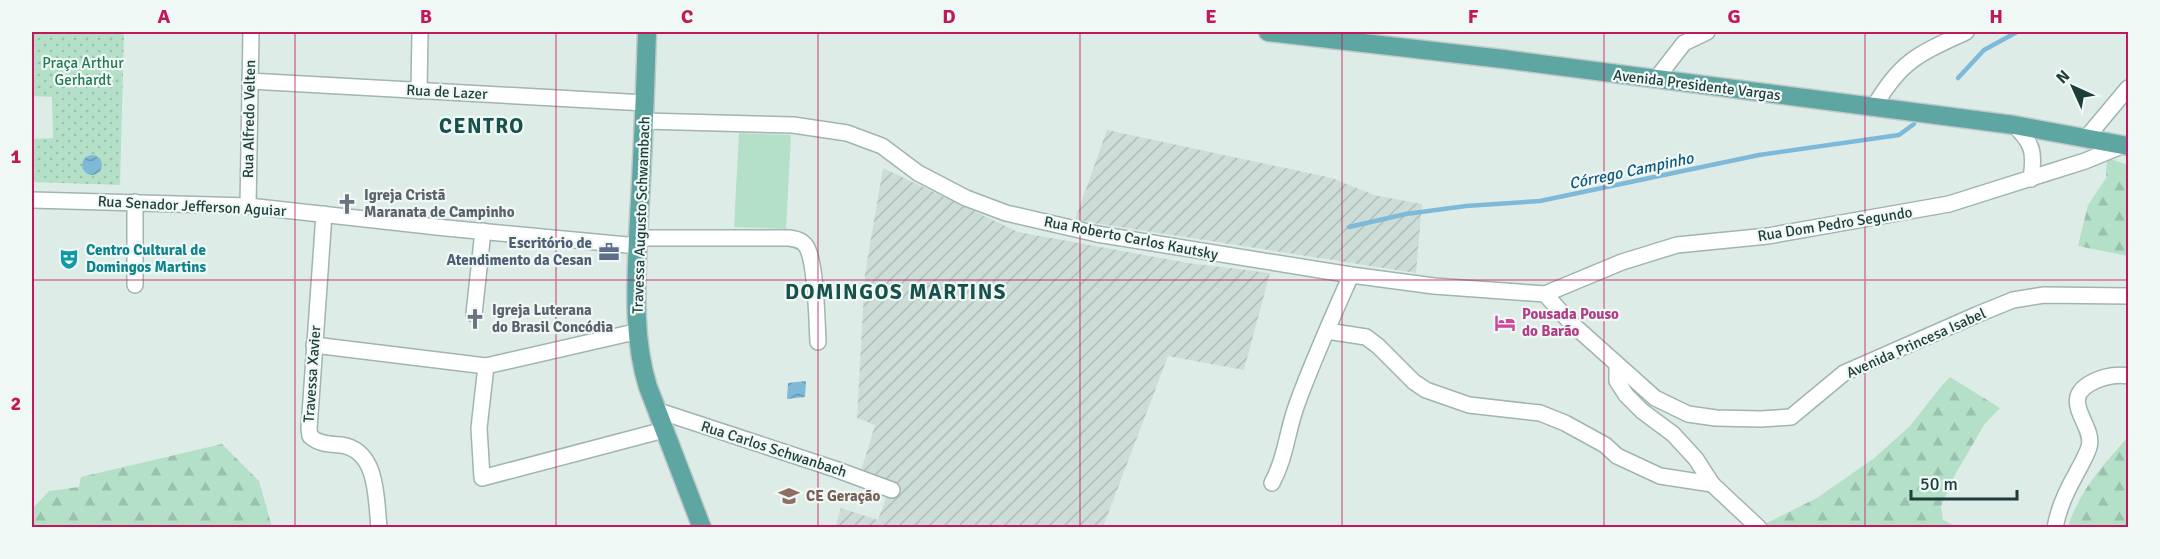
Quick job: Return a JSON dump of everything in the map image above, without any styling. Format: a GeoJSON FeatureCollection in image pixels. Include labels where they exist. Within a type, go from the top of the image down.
{"type":"FeatureCollection","features":[{"type":"Feature","properties":{"kind":"main road","name":"Travessa Augusto Schwambach"},"geometry":{"type":"LineString","coordinates":[[646,32],[638,242],[639,332],[644,376],[702,528]]}},
{"type":"Feature","properties":{"kind":"main road","name":"Avenida Presidente Vargas"},"geometry":{"type":"LineString","coordinates":[[1268,32],[2014,125],[2126,146]]}},
{"type":"Feature","properties":{"kind":"street","name":"Rua Alfredo Velten"},"geometry":{"type":"LineString","coordinates":[[248,206],[251,32]]}},
{"type":"Feature","properties":{"kind":"street"},"geometry":{"type":"LineString","coordinates":[[419,91],[420,32]]}},
{"type":"Feature","properties":{"kind":"street"},"geometry":{"type":"LineString","coordinates":[[1656,80],[1684,44],[1707,32]]}},
{"type":"Feature","properties":{"kind":"street"},"geometry":{"type":"LineString","coordinates":[[1874,107],[1897,72],[1916,56],[1966,32]]}},
{"type":"Feature","properties":{"kind":"street","name":"Rua de Lazer"},"geometry":{"type":"LineString","coordinates":[[250,81],[419,91],[644,112]]}},
{"type":"Feature","properties":{"kind":"street"},"geometry":{"type":"LineString","coordinates":[[2087,137],[2128,88]]}},
{"type":"Feature","properties":{"kind":"street","name":"Rua Roberto Carlos Kautsky"},"geometry":{"type":"LineString","coordinates":[[644,112],[847,133],[882,146],[918,173],[966,198],[1006,213],[1097,234],[1351,275],[1434,286],[1545,294]]}},
{"type":"Feature","properties":{"kind":"street"},"geometry":{"type":"LineString","coordinates":[[2014,125],[2030,142],[2033,161],[2031,179]]}},
{"type":"Feature","properties":{"kind":"street","name":"Rua Dom Pedro Segundo"},"geometry":{"type":"LineString","coordinates":[[1545,294],[1622,262],[1677,245],[1768,236],[1949,204],[2126,146]]}},
{"type":"Feature","properties":{"kind":"street","name":"Rua Senador Jefferson Aguiar"},"geometry":{"type":"LineString","coordinates":[[32,200],[248,206],[483,231],[638,242],[789,238],[806,245],[812,263],[818,342]]}},
{"type":"Feature","properties":{"kind":"street"},"geometry":{"type":"LineString","coordinates":[[135,202],[135,285]]}},
{"type":"Feature","properties":{"kind":"street","name":"Travessa Xavier"},"geometry":{"type":"LineString","coordinates":[[324,214],[310,436],[320,442],[348,446],[361,453],[371,473],[379,528]]}},
{"type":"Feature","properties":{"kind":"street"},"geometry":{"type":"LineString","coordinates":[[474,314],[483,231]]}},
{"type":"Feature","properties":{"kind":"street"},"geometry":{"type":"LineString","coordinates":[[1272,483],[1282,464],[1286,438],[1297,403],[1351,275]]}},
{"type":"Feature","properties":{"kind":"street","name":"Avenida Princesa Isabel"},"geometry":{"type":"LineString","coordinates":[[1545,294],[1570,322],[1655,398],[1688,414],[1716,418],[1786,419],[1844,373],[2013,300],[2044,295],[2128,296]]}},
{"type":"Feature","properties":{"kind":"street"},"geometry":{"type":"LineString","coordinates":[[1327,331],[1366,337],[1414,382],[1426,390],[1469,405],[1540,413],[1565,423],[1605,445],[1617,456],[1660,476],[1712,484]]}},
{"type":"Feature","properties":{"kind":"street"},"geometry":{"type":"LineString","coordinates":[[314,345],[486,366],[639,332]]}},
{"type":"Feature","properties":{"kind":"street"},"geometry":{"type":"LineString","coordinates":[[1617,365],[1617,381],[1626,395],[1642,411],[1673,434],[1696,459],[1712,484],[1759,528]]}},
{"type":"Feature","properties":{"kind":"street"},"geometry":{"type":"LineString","coordinates":[[486,366],[479,428],[482,478],[664,430]]}},
{"type":"Feature","properties":{"kind":"street"},"geometry":{"type":"LineString","coordinates":[[2055,528],[2057,514],[2086,455],[2091,439],[2078,407],[2079,394],[2089,383],[2103,377],[2128,376]]}},
{"type":"Feature","properties":{"kind":"street","name":"Rua Carlos Schwanbach"},"geometry":{"type":"LineString","coordinates":[[656,410],[892,490]]}},
{"type":"Feature","properties":{"kind":"shaded area"},"geometry":{"type":"Polygon","coordinates":[[[1107,130],[1332,178],[1374,195],[1422,204],[1416,273],[1075,220],[1107,130]]]}},
{"type":"Feature","properties":{"kind":"shaded area"},"geometry":{"type":"Polygon","coordinates":[[[883,168],[1018,232],[1188,263],[1270,273],[1244,370],[1168,356],[1103,527],[835,528],[841,508],[878,520],[892,482],[861,471],[875,425],[857,418],[865,274],[883,168]]]}},
{"type":"Feature","properties":{"kind":"green space","name":"Praça Arthur Gerhardt"},"geometry":{"type":"Polygon","coordinates":[[[32,32],[124,32],[120,185],[32,182],[32,139],[53,138],[52,97],[32,96],[32,32]]]}},
{"type":"Feature","properties":{"kind":"green space"},"geometry":{"type":"Polygon","coordinates":[[[739,133],[791,135],[786,229],[734,227],[739,133]]]}},
{"type":"Feature","properties":{"kind":"green space"},"geometry":{"type":"Polygon","coordinates":[[[2107,158],[2128,165],[2128,256],[2078,246],[2088,205],[2106,178],[2107,158]]]}},
{"type":"Feature","properties":{"kind":"green space"},"geometry":{"type":"Polygon","coordinates":[[[1950,377],[2000,408],[1984,425],[1956,473],[1941,506],[1943,520],[1958,527],[1757,528],[1817,498],[1873,459],[1910,426],[1950,377]]]}},
{"type":"Feature","properties":{"kind":"green space"},"geometry":{"type":"Polygon","coordinates":[[[2128,437],[2128,527],[2068,527],[2085,490],[2128,437]]]}},
{"type":"Feature","properties":{"kind":"green space"},"geometry":{"type":"Polygon","coordinates":[[[222,444],[259,481],[272,527],[32,527],[32,509],[49,491],[79,487],[81,477],[222,444]]]}},
{"type":"Feature","properties":{"kind":"water"},"geometry":{"type":"Polygon","coordinates":[[[92,155],[99,158],[102,165],[99,172],[92,175],[85,172],[82,165],[85,158],[92,155]]]}},
{"type":"Feature","properties":{"kind":"water"},"geometry":{"type":"Polygon","coordinates":[[[806,381],[805,397],[787,399],[788,383],[806,381]]]}},
{"type":"Feature","properties":{"kind":"waterway","name":"Córrego Campinho"},"geometry":{"type":"LineString","coordinates":[[1958,78],[1984,50],[2017,32]]}},
{"type":"Feature","properties":{"kind":"waterway","name":"Córrego Campinho"},"geometry":{"type":"LineString","coordinates":[[1349,227],[1406,214],[1466,206],[1540,201],[1759,155],[1899,135],[1914,124]]}},
{"type":"Feature","properties":{"kind":"place","name":"Igreja Cristã Maranata de Campinho"},"geometry":{"type":"Point","coordinates":[347,204]}},
{"type":"Feature","properties":{"kind":"place","name":"Escritório de Atendimento da Cesan"},"geometry":{"type":"Point","coordinates":[609,252]}},
{"type":"Feature","properties":{"kind":"place","name":"Centro Cultural de Domingos Martins"},"geometry":{"type":"Point","coordinates":[69,259]}},
{"type":"Feature","properties":{"kind":"place","name":"Igreja Luterana do Brasil Concódia"},"geometry":{"type":"Point","coordinates":[475,319]}},
{"type":"Feature","properties":{"kind":"place","name":"Pousada Pouso do Barão"},"geometry":{"type":"Point","coordinates":[1505,323]}},
{"type":"Feature","properties":{"kind":"place","name":"CE Geração"},"geometry":{"type":"Point","coordinates":[789,496]}},
{"type":"Feature","properties":{"kind":"district","name":"CENTRO"},"geometry":{"type":"Point","coordinates":[482,126]}},
{"type":"Feature","properties":{"kind":"district","name":"DOMINGOS MARTINS"},"geometry":{"type":"Point","coordinates":[896,292]}}]}
